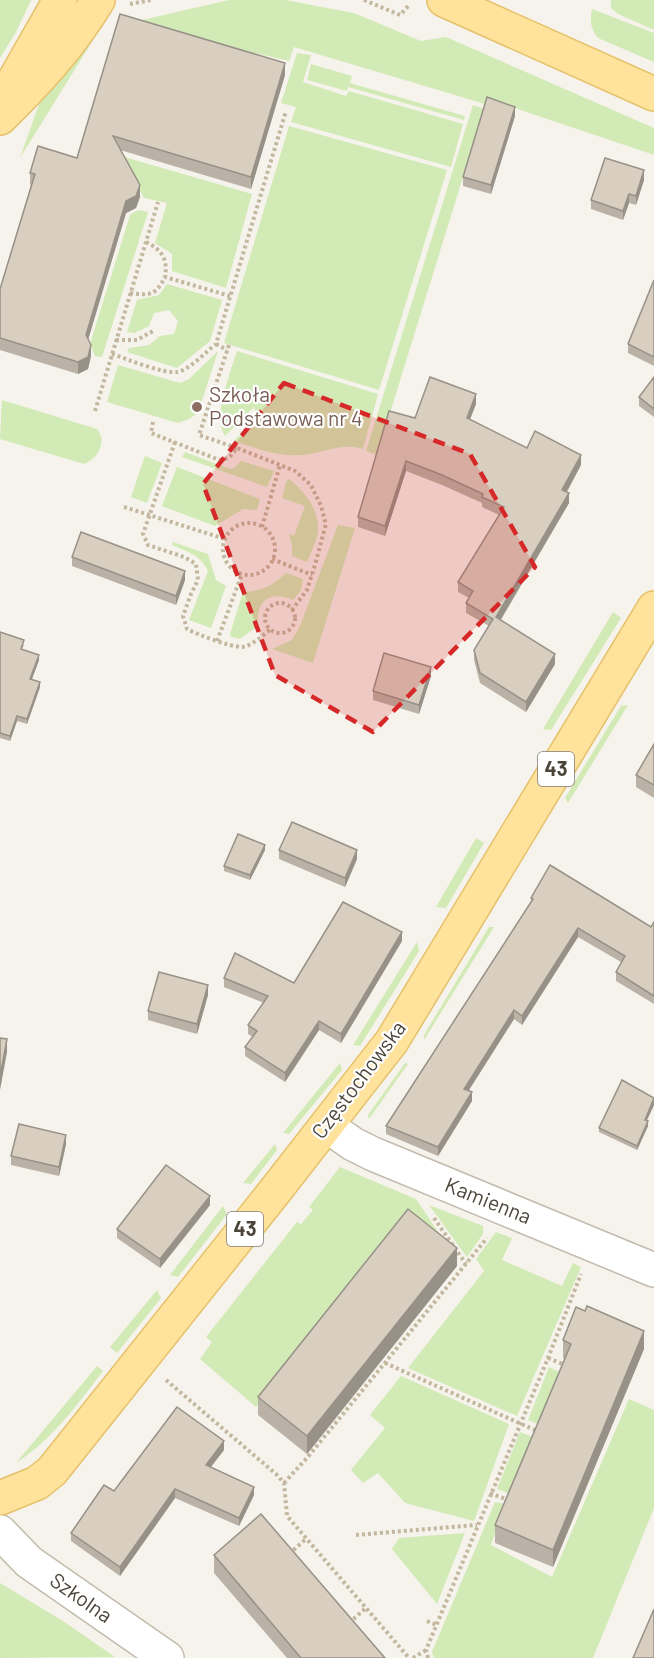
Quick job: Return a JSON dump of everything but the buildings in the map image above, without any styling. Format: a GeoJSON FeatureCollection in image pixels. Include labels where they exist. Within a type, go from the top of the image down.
{"type":"FeatureCollection","features":[{"type":"Feature","properties":{"kind":"main road"},"geometry":{"type":"LineString","coordinates":[[0,105],[60,0]]}},
{"type":"Feature","properties":{"kind":"main road"},"geometry":{"type":"LineString","coordinates":[[0,118],[50,66],[80,28],[98,0]]}},
{"type":"Feature","properties":{"kind":"main road"},"geometry":{"type":"LineString","coordinates":[[444,0],[654,94]]}},
{"type":"Feature","properties":{"kind":"main road","name":"Częstochowska"},"geometry":{"type":"LineString","coordinates":[[0,1498],[37,1483],[52,1471],[392,1041],[654,609]]}},
{"type":"Feature","properties":{"kind":"street","name":"Kamienna"},"geometry":{"type":"LineString","coordinates":[[327,1126],[353,1144],[373,1154],[654,1270]]}},
{"type":"Feature","properties":{"kind":"street","name":"Szkolna"},"geometry":{"type":"LineString","coordinates":[[0,1532],[29,1562],[167,1658]]}},
{"type":"Feature","properties":{"kind":"path"},"geometry":{"type":"LineString","coordinates":[[364,0],[400,15],[413,0]]}},
{"type":"Feature","properties":{"kind":"path"},"geometry":{"type":"LineString","coordinates":[[112,354],[177,372],[186,368],[216,344],[286,111]]}},
{"type":"Feature","properties":{"kind":"path"},"geometry":{"type":"LineString","coordinates":[[95,411],[158,202]]}},
{"type":"Feature","properties":{"kind":"path"},"geometry":{"type":"LineString","coordinates":[[130,293],[146,295],[154,293],[165,277],[167,265],[165,258],[158,249],[146,242]]}},
{"type":"Feature","properties":{"kind":"path"},"geometry":{"type":"LineString","coordinates":[[165,277],[230,296]]}},
{"type":"Feature","properties":{"kind":"path"},"geometry":{"type":"LineString","coordinates":[[116,340],[137,340],[153,331]]}},
{"type":"Feature","properties":{"kind":"path"},"geometry":{"type":"LineString","coordinates":[[216,344],[228,347],[199,435],[295,471],[311,485],[321,506],[326,524],[312,575],[307,590],[292,610]]}},
{"type":"Feature","properties":{"kind":"path"},"geometry":{"type":"LineString","coordinates":[[153,422],[151,433],[219,460],[229,458],[237,448]]}},
{"type":"Feature","properties":{"kind":"path"},"geometry":{"type":"LineString","coordinates":[[175,442],[143,534],[148,545],[184,557],[196,564],[198,580],[190,594],[183,616],[187,629],[217,641],[242,647],[271,629]]}},
{"type":"Feature","properties":{"kind":"path"},"geometry":{"type":"LineString","coordinates":[[262,527],[280,465]]}},
{"type":"Feature","properties":{"kind":"path"},"geometry":{"type":"LineString","coordinates":[[124,507],[225,539]]}},
{"type":"Feature","properties":{"kind":"path"},"geometry":{"type":"LineString","coordinates":[[246,523],[262,527],[273,539],[275,547],[271,563],[258,574],[242,574],[228,564],[224,556],[225,539],[230,531],[246,523]]}},
{"type":"Feature","properties":{"kind":"path"},"geometry":{"type":"LineString","coordinates":[[272,559],[312,575]]}},
{"type":"Feature","properties":{"kind":"path"},"geometry":{"type":"LineString","coordinates":[[217,641],[242,574]]}},
{"type":"Feature","properties":{"kind":"path"},"geometry":{"type":"LineString","coordinates":[[283,603],[292,610],[294,621],[290,630],[281,633],[268,627],[265,617],[273,605],[283,603]]}},
{"type":"Feature","properties":{"kind":"path"},"geometry":{"type":"LineString","coordinates":[[428,1210],[466,1264]]}},
{"type":"Feature","properties":{"kind":"path"},"geometry":{"type":"LineString","coordinates":[[284,1483],[307,1458],[491,1231]]}},
{"type":"Feature","properties":{"kind":"path"},"geometry":{"type":"LineString","coordinates":[[428,1658],[426,1650],[582,1273]]}},
{"type":"Feature","properties":{"kind":"path"},"geometry":{"type":"LineString","coordinates":[[548,1358],[566,1365]]}},
{"type":"Feature","properties":{"kind":"path"},"geometry":{"type":"LineString","coordinates":[[385,1363],[537,1431]]}},
{"type":"Feature","properties":{"kind":"path"},"geometry":{"type":"LineString","coordinates":[[164,1377],[284,1483],[287,1516],[411,1658],[426,1650]]}},
{"type":"Feature","properties":{"kind":"path"},"geometry":{"type":"LineString","coordinates":[[490,1493],[508,1500]]}},
{"type":"Feature","properties":{"kind":"path"},"geometry":{"type":"LineString","coordinates":[[356,1535],[477,1525]]}},
{"type":"Feature","properties":{"kind":"path"},"geometry":{"type":"LineString","coordinates":[[288,1555],[307,1538]]}},
{"type":"Feature","properties":{"kind":"path"},"geometry":{"type":"LineString","coordinates":[[347,1624],[366,1608]]}},
{"type":"Feature","properties":{"kind":"path"},"geometry":{"type":"LineString","coordinates":[[427,1622],[437,1625]]}},
{"type":"Feature","properties":{"kind":"highlighted area"},"geometry":{"type":"Polygon","coordinates":[[[284,383],[470,454],[535,567],[373,732],[275,675],[203,484],[284,383]]]}},
{"type":"Feature","properties":{"kind":"green space"},"geometry":{"type":"Polygon","coordinates":[[[0,0],[31,0],[16,32],[0,58],[0,0]]]}},
{"type":"Feature","properties":{"kind":"green space"},"geometry":{"type":"Polygon","coordinates":[[[229,0],[285,0],[354,13],[421,41],[446,37],[654,128],[654,155],[488,99],[485,104],[294,47],[289,61],[129,23],[229,0]]]}},
{"type":"Feature","properties":{"kind":"green space"},"geometry":{"type":"Polygon","coordinates":[[[611,0],[654,0],[654,30],[618,14],[611,8],[611,0]]]}},
{"type":"Feature","properties":{"kind":"green space"},"geometry":{"type":"Polygon","coordinates":[[[592,9],[654,33],[654,62],[598,38],[591,24],[592,9]]]}},
{"type":"Feature","properties":{"kind":"green space"},"geometry":{"type":"Polygon","coordinates":[[[91,31],[93,40],[20,158],[43,93],[91,31]]]}},
{"type":"Feature","properties":{"kind":"green space"},"geometry":{"type":"Polygon","coordinates":[[[297,53],[311,55],[303,82],[346,96],[349,91],[463,124],[451,167],[291,122],[296,107],[281,103],[297,53]]]}},
{"type":"Feature","properties":{"kind":"green space"},"geometry":{"type":"Polygon","coordinates":[[[311,64],[352,76],[350,83],[465,116],[464,120],[348,87],[347,91],[307,80],[311,64]]]}},
{"type":"Feature","properties":{"kind":"green space"},"geometry":{"type":"Polygon","coordinates":[[[473,105],[484,109],[377,455],[366,451],[473,105]]]}},
{"type":"Feature","properties":{"kind":"green space"},"geometry":{"type":"Polygon","coordinates":[[[289,126],[447,170],[379,390],[224,343],[289,126]]]}},
{"type":"Feature","properties":{"kind":"green space"},"geometry":{"type":"Polygon","coordinates":[[[121,156],[252,194],[226,288],[172,271],[172,254],[155,243],[167,203],[144,198],[121,156]]]}},
{"type":"Feature","properties":{"kind":"green space"},"geometry":{"type":"Polygon","coordinates":[[[138,210],[148,212],[102,357],[95,356],[90,344],[130,215],[138,210]]]}},
{"type":"Feature","properties":{"kind":"green space"},"geometry":{"type":"Polygon","coordinates":[[[167,284],[222,300],[210,341],[177,368],[127,352],[129,348],[149,345],[160,336],[174,334],[178,321],[169,310],[154,313],[149,326],[135,333],[127,332],[137,300],[159,295],[167,284]]]}},
{"type":"Feature","properties":{"kind":"green space"},"geometry":{"type":"Polygon","coordinates":[[[218,351],[198,413],[189,419],[178,423],[107,402],[118,365],[180,383],[189,379],[218,351]]]}},
{"type":"Feature","properties":{"kind":"green space"},"geometry":{"type":"Polygon","coordinates":[[[237,351],[378,394],[363,449],[348,447],[303,455],[285,455],[234,441],[257,419],[254,407],[225,436],[221,418],[222,406],[237,351]]]}},
{"type":"Feature","properties":{"kind":"green space"},"geometry":{"type":"Polygon","coordinates":[[[2,400],[97,429],[101,439],[100,449],[94,458],[84,464],[0,439],[2,400]]]}},
{"type":"Feature","properties":{"kind":"green space"},"geometry":{"type":"Polygon","coordinates":[[[185,452],[230,469],[241,461],[274,471],[267,487],[182,457],[185,452]]]}},
{"type":"Feature","properties":{"kind":"green space"},"geometry":{"type":"Polygon","coordinates":[[[145,456],[162,463],[147,503],[131,497],[145,456]]]}},
{"type":"Feature","properties":{"kind":"green space"},"geometry":{"type":"Polygon","coordinates":[[[177,467],[260,499],[257,510],[243,509],[215,526],[162,506],[177,467]]]}},
{"type":"Feature","properties":{"kind":"green space"},"geometry":{"type":"Polygon","coordinates":[[[289,479],[309,499],[317,519],[317,535],[307,562],[292,556],[289,534],[294,536],[305,506],[282,498],[289,479]]]}},
{"type":"Feature","properties":{"kind":"green space"},"geometry":{"type":"Polygon","coordinates":[[[338,525],[355,528],[313,663],[272,649],[292,640],[300,626],[338,525]]]}},
{"type":"Feature","properties":{"kind":"green space"},"geometry":{"type":"Polygon","coordinates":[[[173,542],[208,554],[216,580],[226,586],[211,628],[189,620],[208,571],[197,558],[172,545],[173,542]]]}},
{"type":"Feature","properties":{"kind":"green space"},"geometry":{"type":"Polygon","coordinates":[[[286,573],[303,579],[301,590],[293,600],[285,597],[271,597],[262,604],[259,610],[258,626],[240,639],[231,637],[243,592],[266,587],[286,573]]]}},
{"type":"Feature","properties":{"kind":"green space"},"geometry":{"type":"Polygon","coordinates":[[[613,612],[621,618],[551,730],[543,729],[613,612]]]}},
{"type":"Feature","properties":{"kind":"green space"},"geometry":{"type":"Polygon","coordinates":[[[628,705],[568,803],[565,798],[621,706],[628,705]]]}},
{"type":"Feature","properties":{"kind":"green space"},"geometry":{"type":"Polygon","coordinates":[[[476,838],[484,843],[446,908],[436,907],[476,838]]]}},
{"type":"Feature","properties":{"kind":"green space"},"geometry":{"type":"Polygon","coordinates":[[[489,927],[494,927],[424,1040],[424,1035],[489,927]]]}},
{"type":"Feature","properties":{"kind":"green space"},"geometry":{"type":"Polygon","coordinates":[[[417,942],[419,951],[360,1046],[353,1045],[417,942]]]}},
{"type":"Feature","properties":{"kind":"green space"},"geometry":{"type":"Polygon","coordinates":[[[340,1063],[342,1070],[289,1134],[283,1133],[340,1063]]]}},
{"type":"Feature","properties":{"kind":"green space"},"geometry":{"type":"Polygon","coordinates":[[[405,1063],[408,1064],[369,1119],[368,1115],[405,1063]]]}},
{"type":"Feature","properties":{"kind":"green space"},"geometry":{"type":"Polygon","coordinates":[[[275,1144],[277,1150],[251,1184],[243,1183],[275,1144]]]}},
{"type":"Feature","properties":{"kind":"green space"},"geometry":{"type":"Polygon","coordinates":[[[340,1167],[416,1199],[457,1260],[408,1220],[256,1407],[200,1359],[212,1342],[206,1337],[297,1222],[301,1224],[313,1210],[309,1207],[340,1167]]]}},
{"type":"Feature","properties":{"kind":"green space"},"geometry":{"type":"Polygon","coordinates":[[[429,1205],[483,1226],[483,1234],[467,1257],[429,1205]]]}},
{"type":"Feature","properties":{"kind":"green space"},"geometry":{"type":"Polygon","coordinates":[[[223,1206],[227,1214],[178,1277],[170,1275],[223,1206]]]}},
{"type":"Feature","properties":{"kind":"green space"},"geometry":{"type":"Polygon","coordinates":[[[496,1232],[512,1238],[502,1260],[562,1286],[573,1263],[581,1267],[517,1416],[408,1368],[484,1271],[476,1259],[496,1232]]]}},
{"type":"Feature","properties":{"kind":"green space"},"geometry":{"type":"Polygon","coordinates":[[[157,1290],[161,1298],[117,1353],[110,1347],[157,1290]]]}},
{"type":"Feature","properties":{"kind":"green space"},"geometry":{"type":"Polygon","coordinates":[[[97,1366],[103,1371],[74,1409],[42,1443],[16,1463],[97,1366]]]}},
{"type":"Feature","properties":{"kind":"green space"},"geometry":{"type":"Polygon","coordinates":[[[549,1367],[562,1373],[540,1425],[528,1420],[549,1367]]]}},
{"type":"Feature","properties":{"kind":"green space"},"geometry":{"type":"Polygon","coordinates":[[[401,1376],[509,1424],[474,1521],[405,1503],[378,1473],[363,1483],[351,1470],[385,1428],[370,1415],[401,1376]]]}},
{"type":"Feature","properties":{"kind":"green space"},"geometry":{"type":"Polygon","coordinates":[[[629,1399],[654,1410],[654,1508],[593,1658],[434,1658],[432,1652],[495,1502],[505,1504],[491,1545],[552,1577],[629,1399]]]}},
{"type":"Feature","properties":{"kind":"green space"},"geometry":{"type":"Polygon","coordinates":[[[520,1432],[538,1439],[513,1495],[497,1489],[520,1432]]]}},
{"type":"Feature","properties":{"kind":"green space"},"geometry":{"type":"Polygon","coordinates":[[[465,1533],[437,1604],[392,1549],[399,1538],[465,1533]]]}},
{"type":"Feature","properties":{"kind":"green space"},"geometry":{"type":"Polygon","coordinates":[[[0,1583],[63,1621],[115,1657],[0,1658],[0,1583]]]}},
{"type":"Feature","properties":{"kind":"place","name":"Szkoła Podstawowa nr 4"},"geometry":{"type":"Point","coordinates":[197,407]}}]}
